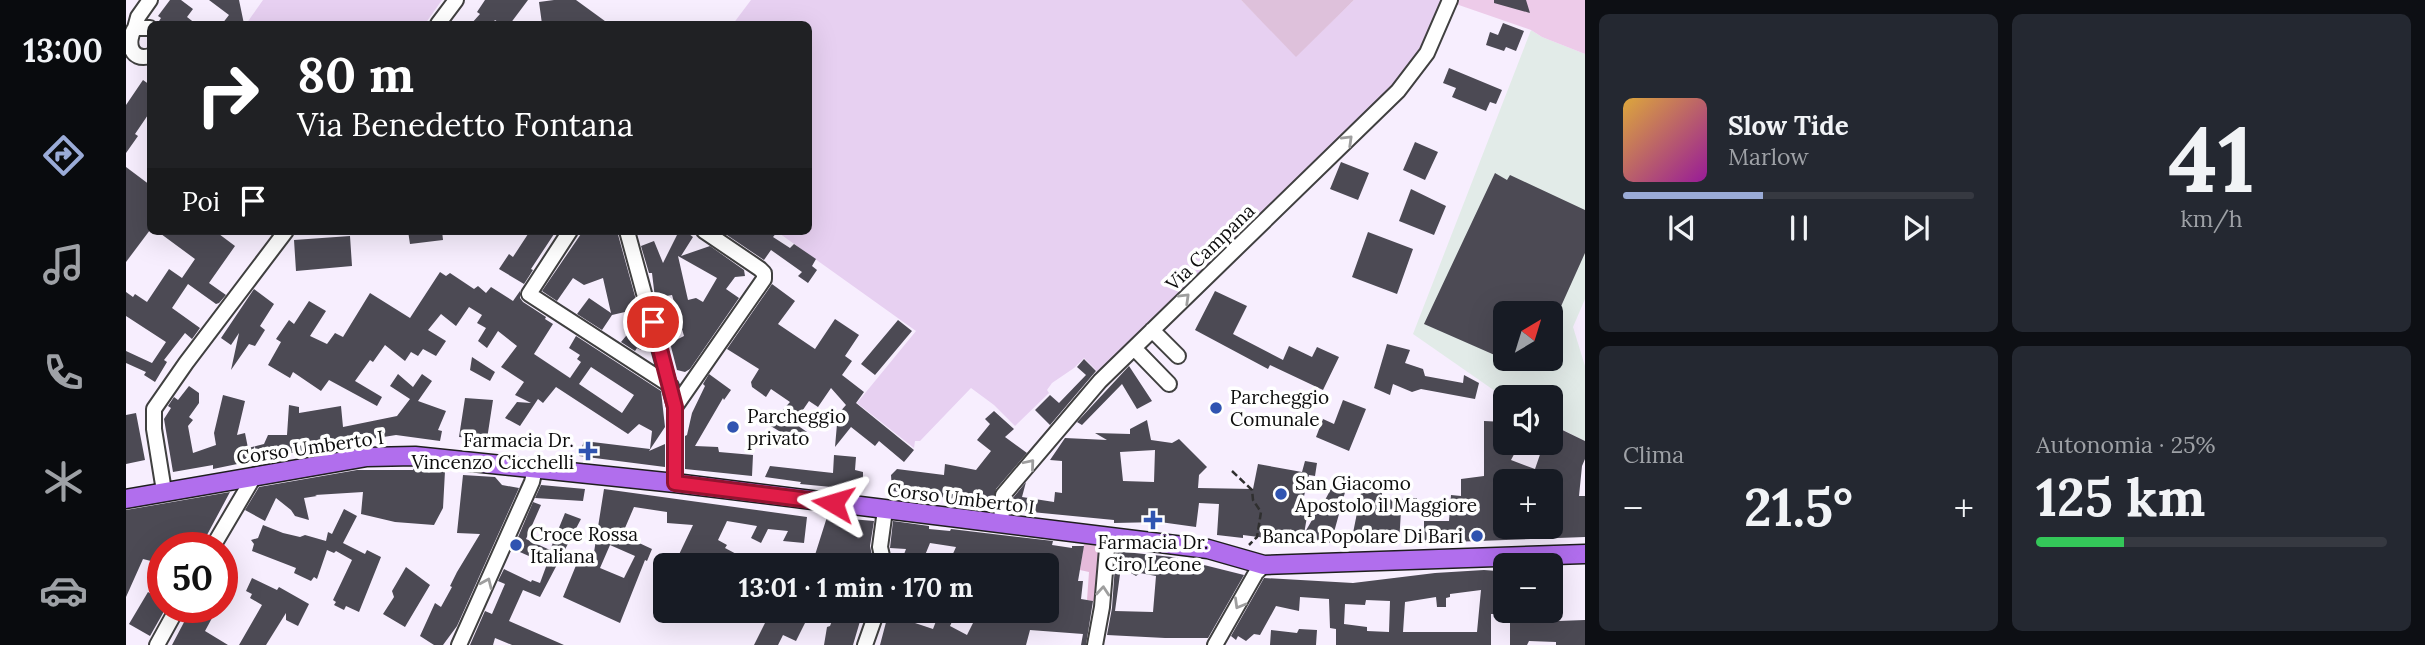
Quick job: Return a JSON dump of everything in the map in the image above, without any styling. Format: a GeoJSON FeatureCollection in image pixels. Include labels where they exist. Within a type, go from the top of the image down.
{"type":"FeatureCollection","features":[{"type":"Feature","properties":{"kind":"main road","name":"Corso Umberto I"},"geometry":{"type":"LineString","coordinates":[[126,499],[367,457],[415,456],[675,483],[1208,549],[1264,565],[1585,554]]}},
{"type":"Feature","properties":{"kind":"street"},"geometry":{"type":"LineString","coordinates":[[145,57],[134,55],[127,47],[128,36],[143,28],[138,17],[150,0]]}},
{"type":"Feature","properties":{"kind":"street"},"geometry":{"type":"LineString","coordinates":[[440,21],[456,0]]}},
{"type":"Feature","properties":{"kind":"street","name":"Via Campana"},"geometry":{"type":"LineString","coordinates":[[1001,523],[1003,495],[1100,381],[1398,91],[1427,53],[1450,0]]}},
{"type":"Feature","properties":{"kind":"street"},"geometry":{"type":"LineString","coordinates":[[126,67],[145,57]]}},
{"type":"Feature","properties":{"kind":"street"},"geometry":{"type":"LineString","coordinates":[[164,491],[154,429],[155,409],[186,363],[283,235]]}},
{"type":"Feature","properties":{"kind":"street"},"geometry":{"type":"LineString","coordinates":[[567,235],[529,294],[671,386]]}},
{"type":"Feature","properties":{"kind":"street"},"geometry":{"type":"LineString","coordinates":[[627,235],[671,386],[675,407],[675,483]]}},
{"type":"Feature","properties":{"kind":"street"},"geometry":{"type":"LineString","coordinates":[[675,407],[764,279],[764,273],[760,269],[711,235]]}},
{"type":"Feature","properties":{"kind":"street"},"geometry":{"type":"LineString","coordinates":[[1152,330],[1178,356]]}},
{"type":"Feature","properties":{"kind":"street"},"geometry":{"type":"LineString","coordinates":[[1134,348],[1169,384]]}},
{"type":"Feature","properties":{"kind":"street"},"geometry":{"type":"LineString","coordinates":[[459,645],[536,469]]}},
{"type":"Feature","properties":{"kind":"street"},"geometry":{"type":"LineString","coordinates":[[221,532],[255,475]]}},
{"type":"Feature","properties":{"kind":"street"},"geometry":{"type":"LineString","coordinates":[[881,553],[885,510]]}},
{"type":"Feature","properties":{"kind":"street"},"geometry":{"type":"LineString","coordinates":[[1096,645],[1108,537]]}},
{"type":"Feature","properties":{"kind":"street"},"geometry":{"type":"LineString","coordinates":[[1215,645],[1256,573],[1264,565]]}},
{"type":"Feature","properties":{"kind":"street"},"geometry":{"type":"LineString","coordinates":[[157,645],[169,623]]}},
{"type":"Feature","properties":{"kind":"street"},"geometry":{"type":"LineString","coordinates":[[865,645],[873,623]]}},
{"type":"Feature","properties":{"kind":"path"},"geometry":{"type":"LineString","coordinates":[[1232,471],[1252,489],[1253,500],[1261,512],[1257,537],[1250,545]]}},
{"type":"Feature","properties":{"kind":"shaded area"},"geometry":{"type":"Polygon","coordinates":[[[263,0],[442,0],[427,21],[248,21],[263,0]]]}},
{"type":"Feature","properties":{"kind":"shaded area"},"geometry":{"type":"Polygon","coordinates":[[[751,0],[1241,0],[1296,56],[1354,0],[1445,0],[1422,50],[1393,88],[1148,322],[1099,373],[1084,358],[1052,383],[1047,390],[1049,393],[1015,426],[994,405],[971,388],[920,441],[915,441],[914,448],[857,403],[916,331],[782,235],[812,235],[812,21],[735,21],[751,0]]]}},
{"type":"Feature","properties":{"kind":"shaded area"},"geometry":{"type":"Polygon","coordinates":[[[1241,0],[1354,0],[1296,57],[1241,0]]]}},
{"type":"Feature","properties":{"kind":"shaded area"},"geometry":{"type":"Polygon","coordinates":[[[1454,0],[1585,0],[1585,54],[1531,30],[1453,3],[1454,0]]]}},
{"type":"Feature","properties":{"kind":"shaded area"},"geometry":{"type":"Polygon","coordinates":[[[1531,30],[1585,54],[1585,299],[1573,327],[1585,366],[1585,441],[1563,430],[1563,385],[1493,385],[1493,390],[1413,334],[1531,30]]]}},
{"type":"Feature","properties":{"kind":"shaded area"},"geometry":{"type":"Polygon","coordinates":[[[1084,544],[1104,546],[1099,602],[1087,600],[1089,572],[1080,570],[1084,544]]]}},
{"type":"Feature","properties":{"kind":"building"},"geometry":{"type":"Polygon","coordinates":[[[170,0],[181,0],[193,9],[187,17],[192,21],[159,21],[161,18],[158,16],[170,0]]]}},
{"type":"Feature","properties":{"kind":"building"},"geometry":{"type":"Polygon","coordinates":[[[209,0],[239,0],[243,21],[224,21],[229,15],[209,0]]]}},
{"type":"Feature","properties":{"kind":"building"},"geometry":{"type":"Polygon","coordinates":[[[485,0],[528,0],[512,21],[474,21],[480,14],[477,12],[485,0]]]}},
{"type":"Feature","properties":{"kind":"building"},"geometry":{"type":"Polygon","coordinates":[[[576,0],[605,21],[542,21],[539,2],[576,0]]]}},
{"type":"Feature","properties":{"kind":"building"},"geometry":{"type":"Polygon","coordinates":[[[1494,0],[1526,0],[1530,13],[1494,3],[1494,0]]]}},
{"type":"Feature","properties":{"kind":"building"},"geometry":{"type":"Polygon","coordinates":[[[1503,23],[1524,31],[1516,51],[1506,47],[1504,51],[1486,45],[1490,32],[1498,35],[1503,23]]]}},
{"type":"Feature","properties":{"kind":"building"},"geometry":{"type":"Polygon","coordinates":[[[1449,68],[1502,90],[1496,104],[1490,102],[1486,111],[1452,97],[1456,88],[1443,83],[1449,68]]]}},
{"type":"Feature","properties":{"kind":"building"},"geometry":{"type":"Polygon","coordinates":[[[143,80],[147,83],[147,116],[126,153],[126,105],[143,80]]]}},
{"type":"Feature","properties":{"kind":"building"},"geometry":{"type":"Polygon","coordinates":[[[1415,142],[1438,152],[1425,180],[1403,170],[1415,142]]]}},
{"type":"Feature","properties":{"kind":"building"},"geometry":{"type":"Polygon","coordinates":[[[1341,162],[1369,173],[1358,200],[1330,189],[1341,162]]]}},
{"type":"Feature","properties":{"kind":"building"},"geometry":{"type":"Polygon","coordinates":[[[126,167],[147,183],[147,234],[126,262],[126,167]]]}},
{"type":"Feature","properties":{"kind":"building"},"geometry":{"type":"Polygon","coordinates":[[[1495,173],[1507,180],[1510,175],[1585,210],[1585,253],[1563,302],[1493,301],[1493,354],[1424,324],[1495,173]]]}},
{"type":"Feature","properties":{"kind":"building"},"geometry":{"type":"Polygon","coordinates":[[[1411,189],[1446,206],[1434,235],[1399,221],[1411,189]]]}},
{"type":"Feature","properties":{"kind":"building"},"geometry":{"type":"Polygon","coordinates":[[[1368,232],[1413,249],[1397,294],[1352,277],[1368,232]]]}},
{"type":"Feature","properties":{"kind":"building"},"geometry":{"type":"Polygon","coordinates":[[[162,235],[220,235],[235,246],[209,283],[226,295],[219,303],[216,304],[188,284],[172,308],[200,328],[192,339],[185,333],[164,360],[167,362],[155,382],[144,375],[146,372],[126,363],[126,351],[152,363],[166,342],[126,316],[126,292],[147,302],[169,269],[182,278],[195,259],[162,235]]]}},
{"type":"Feature","properties":{"kind":"building"},"geometry":{"type":"Polygon","coordinates":[[[409,235],[442,235],[443,240],[410,244],[409,235]]]}},
{"type":"Feature","properties":{"kind":"building"},"geometry":{"type":"Polygon","coordinates":[[[527,235],[553,235],[524,284],[499,269],[509,254],[513,257],[527,235]]]}},
{"type":"Feature","properties":{"kind":"building"},"geometry":{"type":"Polygon","coordinates":[[[580,235],[618,235],[649,347],[641,350],[637,348],[635,351],[621,342],[631,330],[625,312],[612,315],[602,330],[577,314],[589,298],[611,313],[603,278],[584,285],[573,278],[557,301],[542,291],[580,235]]]}},
{"type":"Feature","properties":{"kind":"building"},"geometry":{"type":"Polygon","coordinates":[[[677,235],[690,235],[693,237],[681,256],[710,246],[744,270],[745,276],[735,277],[726,289],[739,298],[690,369],[685,372],[677,370],[670,343],[684,336],[672,295],[655,298],[652,273],[649,273],[641,246],[654,241],[663,263],[677,235]],[[678,256],[688,300],[696,298],[703,302],[717,278],[678,256]]]}},
{"type":"Feature","properties":{"kind":"building"},"geometry":{"type":"Polygon","coordinates":[[[727,235],[775,235],[773,237],[790,248],[794,244],[816,259],[812,266],[817,270],[808,283],[798,276],[802,272],[771,250],[764,260],[727,235]]]}},
{"type":"Feature","properties":{"kind":"building"},"geometry":{"type":"Polygon","coordinates":[[[350,236],[352,266],[296,271],[294,240],[350,236]]]}},
{"type":"Feature","properties":{"kind":"building"},"geometry":{"type":"Polygon","coordinates":[[[440,272],[446,276],[450,273],[474,289],[478,286],[486,293],[491,287],[513,301],[520,291],[523,302],[553,324],[534,354],[570,378],[581,362],[577,359],[580,355],[569,348],[576,336],[661,391],[665,427],[649,451],[665,444],[665,467],[579,456],[584,441],[650,449],[652,431],[639,424],[628,434],[556,387],[543,403],[538,399],[520,426],[505,418],[517,402],[531,403],[515,395],[524,382],[501,367],[517,346],[498,331],[487,348],[478,341],[486,328],[477,323],[482,315],[469,307],[456,326],[441,314],[428,330],[446,341],[436,356],[423,349],[418,356],[411,352],[405,361],[385,345],[373,362],[370,360],[355,381],[382,397],[377,406],[329,380],[321,391],[293,372],[290,378],[268,365],[281,342],[276,339],[289,320],[294,324],[309,301],[326,311],[310,336],[327,344],[335,333],[343,337],[370,293],[410,318],[440,272]],[[591,367],[579,384],[622,413],[634,395],[591,367]]]}},
{"type":"Feature","properties":{"kind":"building"},"geometry":{"type":"Polygon","coordinates":[[[772,284],[795,301],[778,324],[815,349],[835,319],[859,335],[845,356],[852,361],[842,375],[864,392],[856,403],[914,450],[904,462],[879,441],[875,446],[851,427],[835,447],[837,424],[842,418],[838,414],[846,405],[831,388],[818,407],[809,401],[794,423],[807,432],[799,443],[769,425],[790,402],[771,389],[766,397],[752,387],[751,382],[759,369],[727,349],[772,284]]]}},
{"type":"Feature","properties":{"kind":"building"},"geometry":{"type":"Polygon","coordinates":[[[254,289],[274,304],[260,326],[265,330],[255,346],[249,344],[231,370],[239,333],[231,345],[221,338],[254,289]]]}},
{"type":"Feature","properties":{"kind":"building"},"geometry":{"type":"Polygon","coordinates":[[[1215,291],[1247,306],[1233,334],[1283,360],[1289,346],[1312,357],[1317,347],[1339,357],[1323,390],[1270,365],[1268,369],[1195,330],[1215,291]]]}},
{"type":"Feature","properties":{"kind":"building"},"geometry":{"type":"Polygon","coordinates":[[[898,320],[912,331],[875,375],[861,364],[898,320]]]}},
{"type":"Feature","properties":{"kind":"building"},"geometry":{"type":"Polygon","coordinates":[[[1387,344],[1410,350],[1405,363],[1423,369],[1425,376],[1463,383],[1464,375],[1479,383],[1475,399],[1421,389],[1412,392],[1393,384],[1390,395],[1374,388],[1387,344]]]}},
{"type":"Feature","properties":{"kind":"building"},"geometry":{"type":"Polygon","coordinates":[[[472,357],[495,372],[490,381],[470,370],[472,357]]]}},
{"type":"Feature","properties":{"kind":"building"},"geometry":{"type":"Polygon","coordinates":[[[1084,359],[1096,371],[1050,425],[1035,410],[1050,395],[1059,403],[1086,375],[1077,367],[1084,359]]]}},
{"type":"Feature","properties":{"kind":"building"},"geometry":{"type":"Polygon","coordinates":[[[1129,366],[1152,401],[1137,409],[1122,384],[1082,425],[1077,422],[1129,366]]]}},
{"type":"Feature","properties":{"kind":"building"},"geometry":{"type":"Polygon","coordinates":[[[398,374],[413,387],[422,374],[432,381],[418,401],[446,411],[438,430],[442,431],[440,441],[396,435],[311,445],[312,449],[256,460],[255,446],[264,444],[268,435],[287,435],[289,405],[299,407],[299,413],[341,406],[343,427],[397,416],[410,399],[390,386],[398,374]]]}},
{"type":"Feature","properties":{"kind":"building"},"geometry":{"type":"Polygon","coordinates":[[[709,374],[731,390],[724,400],[723,398],[695,446],[718,447],[719,452],[753,455],[752,476],[685,469],[685,436],[709,374]]]}},
{"type":"Feature","properties":{"kind":"building"},"geometry":{"type":"Polygon","coordinates":[[[189,386],[199,393],[199,403],[189,417],[193,420],[188,426],[193,453],[216,445],[214,433],[223,395],[245,401],[237,435],[245,433],[248,448],[255,446],[247,462],[213,469],[213,465],[173,472],[164,419],[171,408],[168,406],[174,397],[178,400],[189,386]]]}},
{"type":"Feature","properties":{"kind":"building"},"geometry":{"type":"Polygon","coordinates":[[[465,398],[493,400],[487,439],[459,437],[465,398]]]}},
{"type":"Feature","properties":{"kind":"building"},"geometry":{"type":"Polygon","coordinates":[[[1343,400],[1366,409],[1349,451],[1316,437],[1323,419],[1334,424],[1343,400]]]}},
{"type":"Feature","properties":{"kind":"building"},"geometry":{"type":"Polygon","coordinates":[[[994,411],[1014,429],[1005,437],[1027,453],[996,489],[993,506],[892,491],[891,475],[897,469],[944,475],[945,464],[976,470],[991,451],[977,440],[990,424],[985,419],[994,411]]]}},
{"type":"Feature","properties":{"kind":"building"},"geometry":{"type":"Polygon","coordinates":[[[136,413],[145,460],[126,464],[126,415],[136,413]]]}},
{"type":"Feature","properties":{"kind":"building"},"geometry":{"type":"Polygon","coordinates":[[[1147,420],[1151,440],[1172,443],[1179,439],[1207,467],[1199,475],[1198,488],[1253,489],[1258,464],[1302,472],[1305,461],[1317,463],[1315,476],[1309,475],[1301,509],[1308,511],[1304,534],[1316,513],[1321,515],[1325,500],[1338,476],[1347,477],[1331,543],[1217,535],[1219,504],[1199,503],[1196,527],[1160,522],[1114,523],[1114,520],[1012,510],[1012,499],[1026,482],[1022,497],[1054,502],[1055,492],[1062,493],[1062,461],[1050,460],[1065,438],[1107,440],[1095,433],[1130,434],[1130,429],[1147,420]],[[1155,450],[1120,452],[1123,481],[1154,482],[1155,450]]]}},
{"type":"Feature","properties":{"kind":"building"},"geometry":{"type":"Polygon","coordinates":[[[1484,421],[1493,421],[1493,455],[1514,455],[1511,460],[1535,469],[1493,469],[1493,539],[1531,539],[1424,543],[1424,521],[1449,521],[1451,495],[1461,496],[1461,479],[1484,476],[1484,421]]]}},
{"type":"Feature","properties":{"kind":"building"},"geometry":{"type":"Polygon","coordinates":[[[1563,430],[1585,441],[1579,496],[1585,496],[1585,537],[1563,538],[1563,469],[1535,469],[1540,455],[1563,455],[1563,430]]]}},
{"type":"Feature","properties":{"kind":"building"},"geometry":{"type":"Polygon","coordinates":[[[834,455],[856,457],[855,470],[863,472],[863,490],[800,484],[801,482],[765,477],[770,466],[833,473],[834,455]]]}},
{"type":"Feature","properties":{"kind":"building"},"geometry":{"type":"Polygon","coordinates":[[[415,467],[445,471],[443,508],[434,525],[395,522],[361,514],[363,492],[304,498],[309,520],[295,516],[276,498],[265,521],[245,510],[259,487],[357,470],[413,470],[415,467]]]}},
{"type":"Feature","properties":{"kind":"building"},"geometry":{"type":"Polygon","coordinates":[[[463,475],[495,477],[502,485],[519,488],[457,626],[443,645],[434,645],[420,636],[435,603],[441,607],[457,572],[480,534],[457,533],[463,475]]]}},
{"type":"Feature","properties":{"kind":"building"},"geometry":{"type":"Polygon","coordinates":[[[541,485],[585,489],[583,501],[535,498],[541,485]]]}},
{"type":"Feature","properties":{"kind":"building"},"geometry":{"type":"Polygon","coordinates":[[[1362,488],[1382,489],[1382,500],[1417,498],[1417,510],[1401,510],[1399,544],[1351,543],[1362,488]]]}},
{"type":"Feature","properties":{"kind":"building"},"geometry":{"type":"Polygon","coordinates":[[[604,489],[807,517],[804,543],[783,541],[788,531],[768,529],[761,543],[751,538],[757,526],[727,521],[718,540],[734,553],[680,553],[693,525],[667,523],[667,512],[634,507],[622,535],[652,549],[620,623],[563,597],[577,563],[592,565],[604,489]],[[610,545],[600,568],[624,578],[635,556],[610,545]]]}},
{"type":"Feature","properties":{"kind":"building"},"geometry":{"type":"Polygon","coordinates":[[[230,492],[209,532],[147,532],[147,560],[143,559],[126,597],[126,510],[230,492]]]}},
{"type":"Feature","properties":{"kind":"building"},"geometry":{"type":"Polygon","coordinates":[[[533,502],[541,505],[526,539],[550,550],[565,513],[581,519],[540,597],[523,590],[509,621],[564,645],[512,645],[495,638],[493,645],[470,645],[485,611],[492,614],[505,584],[498,581],[504,569],[531,582],[540,583],[547,564],[513,549],[533,502]]]}},
{"type":"Feature","properties":{"kind":"building"},"geometry":{"type":"Polygon","coordinates":[[[344,509],[357,516],[343,543],[365,554],[367,550],[381,557],[359,612],[346,606],[344,610],[334,605],[336,602],[333,600],[352,560],[336,551],[334,553],[327,550],[317,579],[314,577],[311,581],[294,573],[296,568],[252,551],[254,544],[251,540],[258,538],[263,525],[283,533],[326,541],[328,532],[332,534],[344,509]]]}},
{"type":"Feature","properties":{"kind":"building"},"geometry":{"type":"Polygon","coordinates":[[[827,517],[874,521],[871,553],[816,553],[827,517]]]}},
{"type":"Feature","properties":{"kind":"building"},"geometry":{"type":"Polygon","coordinates":[[[893,521],[929,526],[929,529],[951,529],[1053,541],[1052,545],[1072,548],[1084,546],[1078,581],[1083,581],[1081,599],[1093,601],[1086,645],[1081,645],[1083,634],[1030,630],[1026,645],[880,645],[886,623],[915,623],[933,629],[935,623],[951,623],[950,626],[967,635],[973,623],[1059,623],[1059,553],[953,553],[956,547],[930,543],[926,553],[904,553],[906,549],[890,548],[893,521]]]}},
{"type":"Feature","properties":{"kind":"building"},"geometry":{"type":"Polygon","coordinates":[[[1116,551],[1172,557],[1244,575],[1208,638],[1107,635],[1116,551]],[[1121,567],[1115,611],[1153,612],[1156,576],[1140,573],[1136,576],[1121,567]]]}},
{"type":"Feature","properties":{"kind":"building"},"geometry":{"type":"Polygon","coordinates":[[[406,567],[430,585],[405,627],[383,614],[394,597],[392,591],[406,567]]]}},
{"type":"Feature","properties":{"kind":"building"},"geometry":{"type":"Polygon","coordinates":[[[1493,571],[1491,645],[1336,645],[1336,629],[1330,628],[1329,599],[1300,597],[1299,611],[1276,606],[1260,635],[1254,634],[1246,641],[1238,636],[1236,640],[1231,636],[1264,578],[1353,583],[1435,573],[1493,571]],[[1481,590],[1450,594],[1450,597],[1446,598],[1446,607],[1437,607],[1436,597],[1405,602],[1403,632],[1477,632],[1481,590]],[[1366,600],[1365,605],[1345,604],[1344,624],[1367,627],[1367,631],[1389,632],[1390,601],[1366,600]]]}},
{"type":"Feature","properties":{"kind":"building"},"geometry":{"type":"Polygon","coordinates":[[[252,578],[277,590],[279,587],[309,604],[298,626],[286,620],[286,613],[266,645],[239,645],[262,605],[250,598],[252,594],[246,591],[252,578]]]}},
{"type":"Feature","properties":{"kind":"building"},"geometry":{"type":"Polygon","coordinates":[[[147,594],[147,623],[157,623],[150,636],[129,624],[147,594]]]}},
{"type":"Feature","properties":{"kind":"building"},"geometry":{"type":"Polygon","coordinates":[[[1585,620],[1585,645],[1529,641],[1527,645],[1510,645],[1510,623],[1563,623],[1563,621],[1585,620]]]}},
{"type":"Feature","properties":{"kind":"building"},"geometry":{"type":"Polygon","coordinates":[[[184,623],[209,623],[205,631],[228,645],[172,645],[184,623]]]}},
{"type":"Feature","properties":{"kind":"building"},"geometry":{"type":"Polygon","coordinates":[[[765,623],[805,623],[796,641],[783,635],[778,645],[754,645],[765,623]]]}},
{"type":"Feature","properties":{"kind":"building"},"geometry":{"type":"Polygon","coordinates":[[[831,623],[859,623],[853,645],[824,645],[827,627],[831,623]]]}},
{"type":"Feature","properties":{"kind":"building"},"geometry":{"type":"Polygon","coordinates":[[[1299,629],[1317,630],[1316,645],[1270,645],[1271,630],[1297,633],[1299,629]]]}},
{"type":"Feature","properties":{"kind":"place","name":"Parcheggio Comunale"},"geometry":{"type":"Point","coordinates":[1216,408]}},
{"type":"Feature","properties":{"kind":"place","name":"Parcheggio privato"},"geometry":{"type":"Point","coordinates":[733,427]}},
{"type":"Feature","properties":{"kind":"place","name":"Farmacia Dr. Vincenzo Cicchelli"},"geometry":{"type":"Point","coordinates":[588,451]}},
{"type":"Feature","properties":{"kind":"place","name":"San Giacomo Apostolo il Maggiore"},"geometry":{"type":"Point","coordinates":[1281,494]}},
{"type":"Feature","properties":{"kind":"place","name":"Farmacia Dr. Ciro Leone"},"geometry":{"type":"Point","coordinates":[1153,520]}},
{"type":"Feature","properties":{"kind":"place","name":"Banca Popolare Di Bari"},"geometry":{"type":"Point","coordinates":[1477,536]}},
{"type":"Feature","properties":{"kind":"place","name":"Croce Rossa Italiana"},"geometry":{"type":"Point","coordinates":[516,545]}},
{"type":"Feature","properties":{"kind":"route"},"geometry":{"type":"LineString","coordinates":[[653,322],[675,407],[675,483],[833,503]]}}]}
